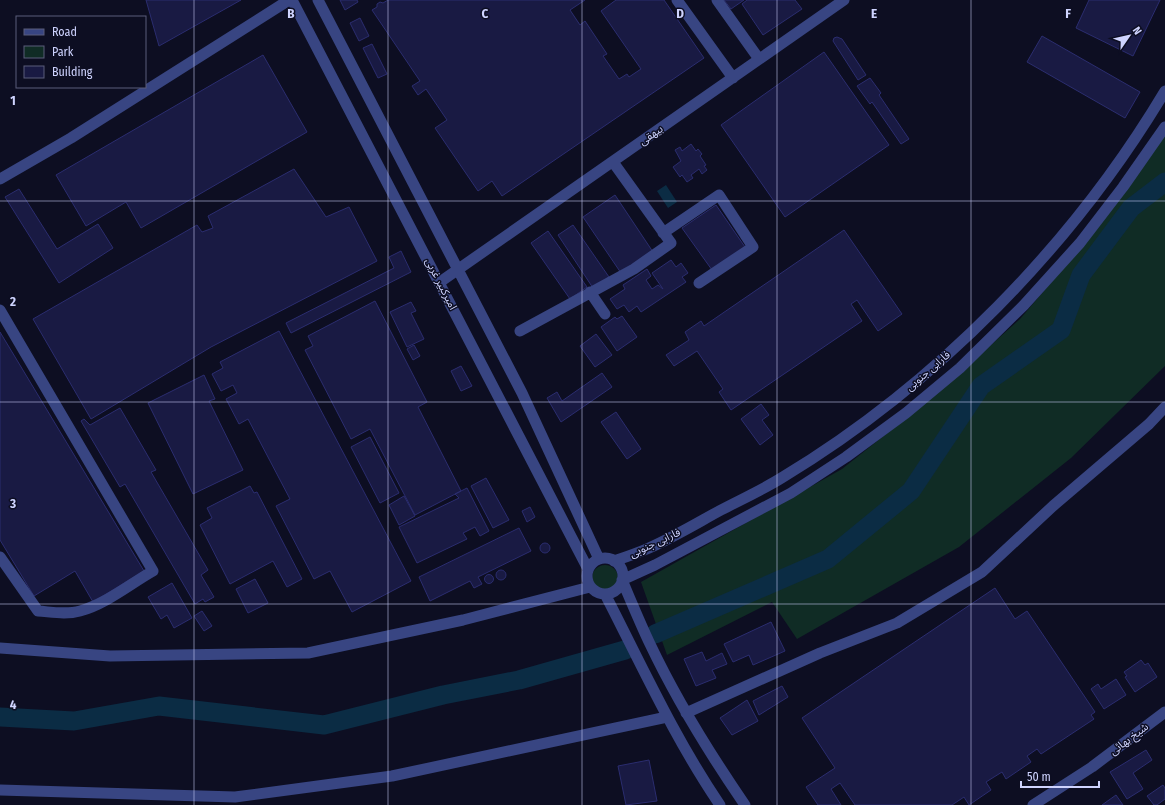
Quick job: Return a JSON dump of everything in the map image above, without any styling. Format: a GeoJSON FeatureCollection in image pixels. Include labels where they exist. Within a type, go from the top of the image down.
{"type":"FeatureCollection","features":[{"type":"Feature","properties":{"kind":"street"},"geometry":{"type":"LineString","coordinates":[[0,179],[71,138],[288,0]]}},
{"type":"Feature","properties":{"kind":"street","name":"امیرکبیر غربی"},"geometry":{"type":"LineString","coordinates":[[292,0],[588,569]]}},
{"type":"Feature","properties":{"kind":"street","name":"امیرکبیر غربی"},"geometry":{"type":"LineString","coordinates":[[318,0],[522,393],[599,559]]}},
{"type":"Feature","properties":{"kind":"street"},"geometry":{"type":"LineString","coordinates":[[677,0],[733,78]]}},
{"type":"Feature","properties":{"kind":"street"},"geometry":{"type":"LineString","coordinates":[[717,0],[759,60]]}},
{"type":"Feature","properties":{"kind":"street","name":"بیهقی"},"geometry":{"type":"LineString","coordinates":[[440,282],[844,0]]}},
{"type":"Feature","properties":{"kind":"street","name":"فارابی جنوبی"},"geometry":{"type":"LineString","coordinates":[[614,561],[649,548],[783,478],[895,399],[947,355],[1010,294],[1066,230],[1109,177],[1144,127],[1165,91]]}},
{"type":"Feature","properties":{"kind":"street","name":"فارابی جنوبی"},"geometry":{"type":"LineString","coordinates":[[622,580],[655,565],[791,493],[846,457],[894,422],[960,368],[1024,305],[1080,243],[1123,187],[1165,127]]}},
{"type":"Feature","properties":{"kind":"street"},"geometry":{"type":"LineString","coordinates":[[520,331],[634,269],[671,243],[613,162]]}},
{"type":"Feature","properties":{"kind":"street"},"geometry":{"type":"LineString","coordinates":[[663,233],[719,195],[753,247],[699,283]]}},
{"type":"Feature","properties":{"kind":"street"},"geometry":{"type":"LineString","coordinates":[[590,292],[605,314]]}},
{"type":"Feature","properties":{"kind":"street"},"geometry":{"type":"LineString","coordinates":[[0,310],[153,571],[99,604],[80,611],[60,614],[38,611],[0,557]]}},
{"type":"Feature","properties":{"kind":"street"},"geometry":{"type":"LineString","coordinates":[[686,713],[820,653],[897,623],[982,572],[1053,506],[1149,424],[1165,407]]}},
{"type":"Feature","properties":{"kind":"street"},"geometry":{"type":"LineString","coordinates":[[622,580],[616,590],[605,594],[599,594],[587,581],[588,569],[594,561],[604,558],[614,561],[621,569],[622,580],[650,644],[686,713],[714,761],[745,805]]}},
{"type":"Feature","properties":{"kind":"street"},"geometry":{"type":"LineString","coordinates":[[0,648],[110,656],[308,653],[463,620],[590,586]]}},
{"type":"Feature","properties":{"kind":"street"},"geometry":{"type":"LineString","coordinates":[[605,594],[667,716],[698,772],[720,805]]}},
{"type":"Feature","properties":{"kind":"street","name":"شیخ بهائی"},"geometry":{"type":"LineString","coordinates":[[1033,805],[1092,767],[1165,712]]}},
{"type":"Feature","properties":{"kind":"street"},"geometry":{"type":"LineString","coordinates":[[0,790],[235,797],[392,776],[667,716]]}},
{"type":"Feature","properties":{"kind":"green space"},"geometry":{"type":"Polygon","coordinates":[[[1165,135],[1165,366],[1071,458],[959,547],[797,639],[772,602],[667,655],[641,582],[842,469],[934,396],[1020,319],[1100,225],[1165,135]]]}},
{"type":"Feature","properties":{"kind":"green space"},"geometry":{"type":"Polygon","coordinates":[[[605,565],[614,569],[618,578],[614,587],[605,591],[596,587],[592,578],[596,569],[605,565]]]}},
{"type":"Feature","properties":{"kind":"water"},"geometry":{"type":"Polygon","coordinates":[[[666,185],[677,202],[668,208],[657,191],[666,185]]]}},
{"type":"Feature","properties":{"kind":"building"},"geometry":{"type":"Polygon","coordinates":[[[146,0],[241,0],[159,46],[146,0]]]}},
{"type":"Feature","properties":{"kind":"building"},"geometry":{"type":"Polygon","coordinates":[[[340,0],[357,0],[358,2],[345,10],[340,0]]]}},
{"type":"Feature","properties":{"kind":"building"},"geometry":{"type":"Polygon","coordinates":[[[388,0],[585,0],[570,10],[580,25],[585,21],[607,54],[603,56],[619,79],[627,74],[629,77],[641,69],[601,11],[616,0],[664,0],[704,58],[502,196],[492,181],[478,191],[435,128],[447,120],[426,89],[418,95],[412,86],[420,81],[372,10],[377,7],[377,4],[380,2],[383,3],[388,0]]]}},
{"type":"Feature","properties":{"kind":"building"},"geometry":{"type":"Polygon","coordinates":[[[724,0],[744,0],[731,9],[724,0]]]}},
{"type":"Feature","properties":{"kind":"building"},"geometry":{"type":"Polygon","coordinates":[[[747,0],[795,0],[802,9],[763,35],[742,4],[747,0]]]}},
{"type":"Feature","properties":{"kind":"building"},"geometry":{"type":"Polygon","coordinates":[[[1089,0],[1160,0],[1133,56],[1076,28],[1089,0]]]}},
{"type":"Feature","properties":{"kind":"building"},"geometry":{"type":"Polygon","coordinates":[[[360,18],[369,36],[359,41],[350,23],[360,18]]]}},
{"type":"Feature","properties":{"kind":"building"},"geometry":{"type":"Polygon","coordinates":[[[1042,36],[1140,92],[1125,118],[1027,62],[1042,36]]]}},
{"type":"Feature","properties":{"kind":"building"},"geometry":{"type":"Polygon","coordinates":[[[837,37],[842,39],[866,75],[858,80],[833,41],[834,38],[837,37]]]}},
{"type":"Feature","properties":{"kind":"building"},"geometry":{"type":"Polygon","coordinates":[[[372,44],[387,74],[378,78],[363,48],[372,44]]]}},
{"type":"Feature","properties":{"kind":"building"},"geometry":{"type":"Polygon","coordinates":[[[824,52],[889,145],[785,217],[721,125],[824,52]]]}},
{"type":"Feature","properties":{"kind":"building"},"geometry":{"type":"Polygon","coordinates":[[[263,55],[307,132],[141,228],[126,202],[86,226],[56,175],[263,55]]]}},
{"type":"Feature","properties":{"kind":"building"},"geometry":{"type":"Polygon","coordinates":[[[870,78],[881,93],[879,95],[909,139],[901,144],[872,102],[870,104],[857,86],[870,78]]]}},
{"type":"Feature","properties":{"kind":"building"},"geometry":{"type":"Polygon","coordinates":[[[691,144],[696,151],[698,149],[702,154],[700,156],[706,165],[704,166],[707,170],[702,174],[699,169],[691,175],[693,178],[687,182],[682,175],[680,177],[673,167],[681,161],[675,150],[680,147],[682,151],[691,144]]]}},
{"type":"Feature","properties":{"kind":"building"},"geometry":{"type":"Polygon","coordinates":[[[294,169],[326,217],[349,207],[377,261],[211,347],[91,419],[33,319],[197,225],[202,232],[213,228],[208,216],[294,169]]]}},
{"type":"Feature","properties":{"kind":"building"},"geometry":{"type":"Polygon","coordinates":[[[19,189],[57,249],[98,224],[113,248],[59,283],[5,197],[19,189]]]}},
{"type":"Feature","properties":{"kind":"building"},"geometry":{"type":"Polygon","coordinates":[[[615,195],[653,252],[621,273],[583,217],[615,195]]]}},
{"type":"Feature","properties":{"kind":"building"},"geometry":{"type":"Polygon","coordinates":[[[716,205],[745,247],[712,270],[682,228],[716,205]]]}},
{"type":"Feature","properties":{"kind":"building"},"geometry":{"type":"Polygon","coordinates":[[[573,225],[609,277],[593,288],[558,235],[573,225]]]}},
{"type":"Feature","properties":{"kind":"building"},"geometry":{"type":"Polygon","coordinates":[[[844,230],[902,314],[878,331],[857,300],[851,304],[862,321],[731,410],[719,392],[723,389],[697,351],[674,366],[666,355],[689,340],[685,332],[701,321],[704,326],[844,230]]]}},
{"type":"Feature","properties":{"kind":"building"},"geometry":{"type":"Polygon","coordinates":[[[548,231],[587,287],[570,299],[531,243],[548,231]]]}},
{"type":"Feature","properties":{"kind":"building"},"geometry":{"type":"Polygon","coordinates":[[[401,251],[411,272],[291,333],[286,323],[394,268],[389,257],[401,251]]]}},
{"type":"Feature","properties":{"kind":"building"},"geometry":{"type":"Polygon","coordinates":[[[671,260],[676,267],[681,263],[688,273],[682,277],[686,282],[641,312],[637,306],[629,312],[624,305],[617,309],[610,299],[625,289],[623,285],[647,269],[651,276],[646,280],[652,289],[658,285],[663,289],[652,273],[671,260]]]}},
{"type":"Feature","properties":{"kind":"building"},"geometry":{"type":"Polygon","coordinates":[[[375,301],[427,402],[418,407],[461,491],[415,515],[370,429],[351,439],[305,350],[313,346],[308,336],[375,301]]]}},
{"type":"Feature","properties":{"kind":"building"},"geometry":{"type":"Polygon","coordinates":[[[411,302],[416,311],[411,313],[424,339],[407,347],[390,312],[411,302]]]}},
{"type":"Feature","properties":{"kind":"building"},"geometry":{"type":"Polygon","coordinates":[[[622,316],[637,337],[617,351],[601,327],[615,317],[617,319],[622,316]]]}},
{"type":"Feature","properties":{"kind":"building"},"geometry":{"type":"Polygon","coordinates":[[[279,331],[411,581],[352,612],[330,571],[314,579],[276,506],[290,499],[248,419],[239,424],[226,399],[237,393],[233,385],[221,391],[212,374],[223,368],[220,362],[279,331]]]}},
{"type":"Feature","properties":{"kind":"building"},"geometry":{"type":"Polygon","coordinates":[[[0,332],[144,571],[93,602],[75,571],[34,596],[0,540],[0,332]]]}},
{"type":"Feature","properties":{"kind":"building"},"geometry":{"type":"Polygon","coordinates":[[[596,334],[612,355],[595,367],[580,346],[596,334]]]}},
{"type":"Feature","properties":{"kind":"building"},"geometry":{"type":"Polygon","coordinates":[[[414,345],[420,356],[413,360],[407,349],[414,345]]]}},
{"type":"Feature","properties":{"kind":"building"},"geometry":{"type":"Polygon","coordinates":[[[461,366],[472,386],[461,391],[451,371],[461,366]]]}},
{"type":"Feature","properties":{"kind":"building"},"geometry":{"type":"Polygon","coordinates":[[[602,373],[612,387],[561,422],[547,398],[557,392],[562,401],[602,373]]]}},
{"type":"Feature","properties":{"kind":"building"},"geometry":{"type":"Polygon","coordinates":[[[204,375],[215,399],[209,401],[243,470],[193,494],[148,403],[204,375]]]}},
{"type":"Feature","properties":{"kind":"building"},"geometry":{"type":"Polygon","coordinates":[[[761,404],[769,415],[762,420],[773,435],[760,445],[741,419],[761,404]]]}},
{"type":"Feature","properties":{"kind":"building"},"geometry":{"type":"Polygon","coordinates":[[[120,408],[156,470],[151,472],[208,570],[201,575],[214,597],[205,602],[203,599],[195,604],[125,484],[120,487],[81,421],[84,419],[90,425],[120,408]]]}},
{"type":"Feature","properties":{"kind":"building"},"geometry":{"type":"Polygon","coordinates":[[[616,412],[641,449],[627,459],[601,422],[616,412]]]}},
{"type":"Feature","properties":{"kind":"building"},"geometry":{"type":"Polygon","coordinates":[[[370,437],[399,493],[380,503],[351,447],[370,437]]]}},
{"type":"Feature","properties":{"kind":"building"},"geometry":{"type":"Polygon","coordinates":[[[486,478],[509,520],[493,528],[471,486],[486,478]]]}},
{"type":"Feature","properties":{"kind":"building"},"geometry":{"type":"Polygon","coordinates":[[[250,486],[254,493],[257,492],[302,579],[287,587],[273,561],[230,584],[200,525],[212,518],[207,508],[250,486]]]}},
{"type":"Feature","properties":{"kind":"building"},"geometry":{"type":"Polygon","coordinates":[[[467,488],[489,531],[480,536],[475,527],[463,533],[467,539],[417,563],[399,527],[459,498],[455,494],[467,488]]]}},
{"type":"Feature","properties":{"kind":"building"},"geometry":{"type":"Polygon","coordinates":[[[404,496],[415,516],[399,525],[389,505],[404,496]]]}},
{"type":"Feature","properties":{"kind":"building"},"geometry":{"type":"Polygon","coordinates":[[[530,507],[535,517],[527,522],[522,511],[530,507]]]}},
{"type":"Feature","properties":{"kind":"building"},"geometry":{"type":"Polygon","coordinates":[[[519,528],[531,551],[478,577],[482,584],[474,588],[470,581],[430,601],[419,577],[519,528]]]}},
{"type":"Feature","properties":{"kind":"building"},"geometry":{"type":"Polygon","coordinates":[[[545,543],[550,548],[545,553],[540,548],[545,543]]]}},
{"type":"Feature","properties":{"kind":"building"},"geometry":{"type":"Polygon","coordinates":[[[499,570],[503,570],[505,571],[505,579],[499,580],[496,577],[496,573],[499,570]]]}},
{"type":"Feature","properties":{"kind":"building"},"geometry":{"type":"Polygon","coordinates":[[[489,574],[494,579],[489,584],[484,579],[489,574]]]}},
{"type":"Feature","properties":{"kind":"building"},"geometry":{"type":"Polygon","coordinates":[[[255,579],[268,603],[248,613],[236,589],[255,579]]]}},
{"type":"Feature","properties":{"kind":"building"},"geometry":{"type":"Polygon","coordinates":[[[172,583],[192,618],[174,628],[167,615],[161,619],[148,597],[172,583]]]}},
{"type":"Feature","properties":{"kind":"building"},"geometry":{"type":"Polygon","coordinates":[[[995,588],[1015,619],[1027,611],[1095,712],[1091,715],[1094,719],[1041,754],[1037,749],[1027,756],[1031,762],[1006,779],[1002,772],[986,782],[991,790],[969,805],[964,797],[952,805],[855,805],[840,783],[831,789],[841,805],[818,805],[806,787],[835,768],[802,718],[995,588]]]}},
{"type":"Feature","properties":{"kind":"building"},"geometry":{"type":"Polygon","coordinates":[[[202,611],[212,626],[204,631],[194,616],[202,611]]]}},
{"type":"Feature","properties":{"kind":"building"},"geometry":{"type":"Polygon","coordinates":[[[771,622],[785,651],[753,665],[749,655],[733,662],[724,644],[771,622]]]}},
{"type":"Feature","properties":{"kind":"building"},"geometry":{"type":"Polygon","coordinates":[[[702,652],[706,661],[722,653],[727,664],[712,670],[716,678],[696,686],[684,659],[702,652]]]}},
{"type":"Feature","properties":{"kind":"building"},"geometry":{"type":"Polygon","coordinates":[[[1141,660],[1145,665],[1148,663],[1157,677],[1135,692],[1125,677],[1127,676],[1124,672],[1141,660]]]}},
{"type":"Feature","properties":{"kind":"building"},"geometry":{"type":"Polygon","coordinates":[[[1116,679],[1126,695],[1104,709],[1091,689],[1098,684],[1101,689],[1116,679]]]}},
{"type":"Feature","properties":{"kind":"building"},"geometry":{"type":"Polygon","coordinates":[[[782,686],[788,697],[759,715],[753,701],[782,686]]]}},
{"type":"Feature","properties":{"kind":"building"},"geometry":{"type":"Polygon","coordinates":[[[747,700],[758,721],[732,735],[720,718],[747,700]]]}},
{"type":"Feature","properties":{"kind":"building"},"geometry":{"type":"Polygon","coordinates":[[[1146,750],[1152,760],[1133,773],[1143,789],[1127,799],[1110,772],[1146,750]]]}},
{"type":"Feature","properties":{"kind":"building"},"geometry":{"type":"Polygon","coordinates":[[[649,760],[657,801],[626,805],[618,766],[649,760]]]}},
{"type":"Feature","properties":{"kind":"building"},"geometry":{"type":"Polygon","coordinates":[[[1163,785],[1165,788],[1165,799],[1157,805],[1154,805],[1147,796],[1163,785]]]}},
{"type":"Feature","properties":{"kind":"building"},"geometry":{"type":"Polygon","coordinates":[[[1116,795],[1123,805],[1102,805],[1116,795]]]}},
{"type":"Feature","properties":{"kind":"waterway"},"geometry":{"type":"LineString","coordinates":[[655,634],[828,559],[911,491],[981,386],[1061,330],[1081,275],[1131,208],[1165,182]]}},
{"type":"Feature","properties":{"kind":"waterway"},"geometry":{"type":"LineString","coordinates":[[0,717],[74,721],[159,706],[324,725],[443,695],[519,680],[625,650]]}}]}
